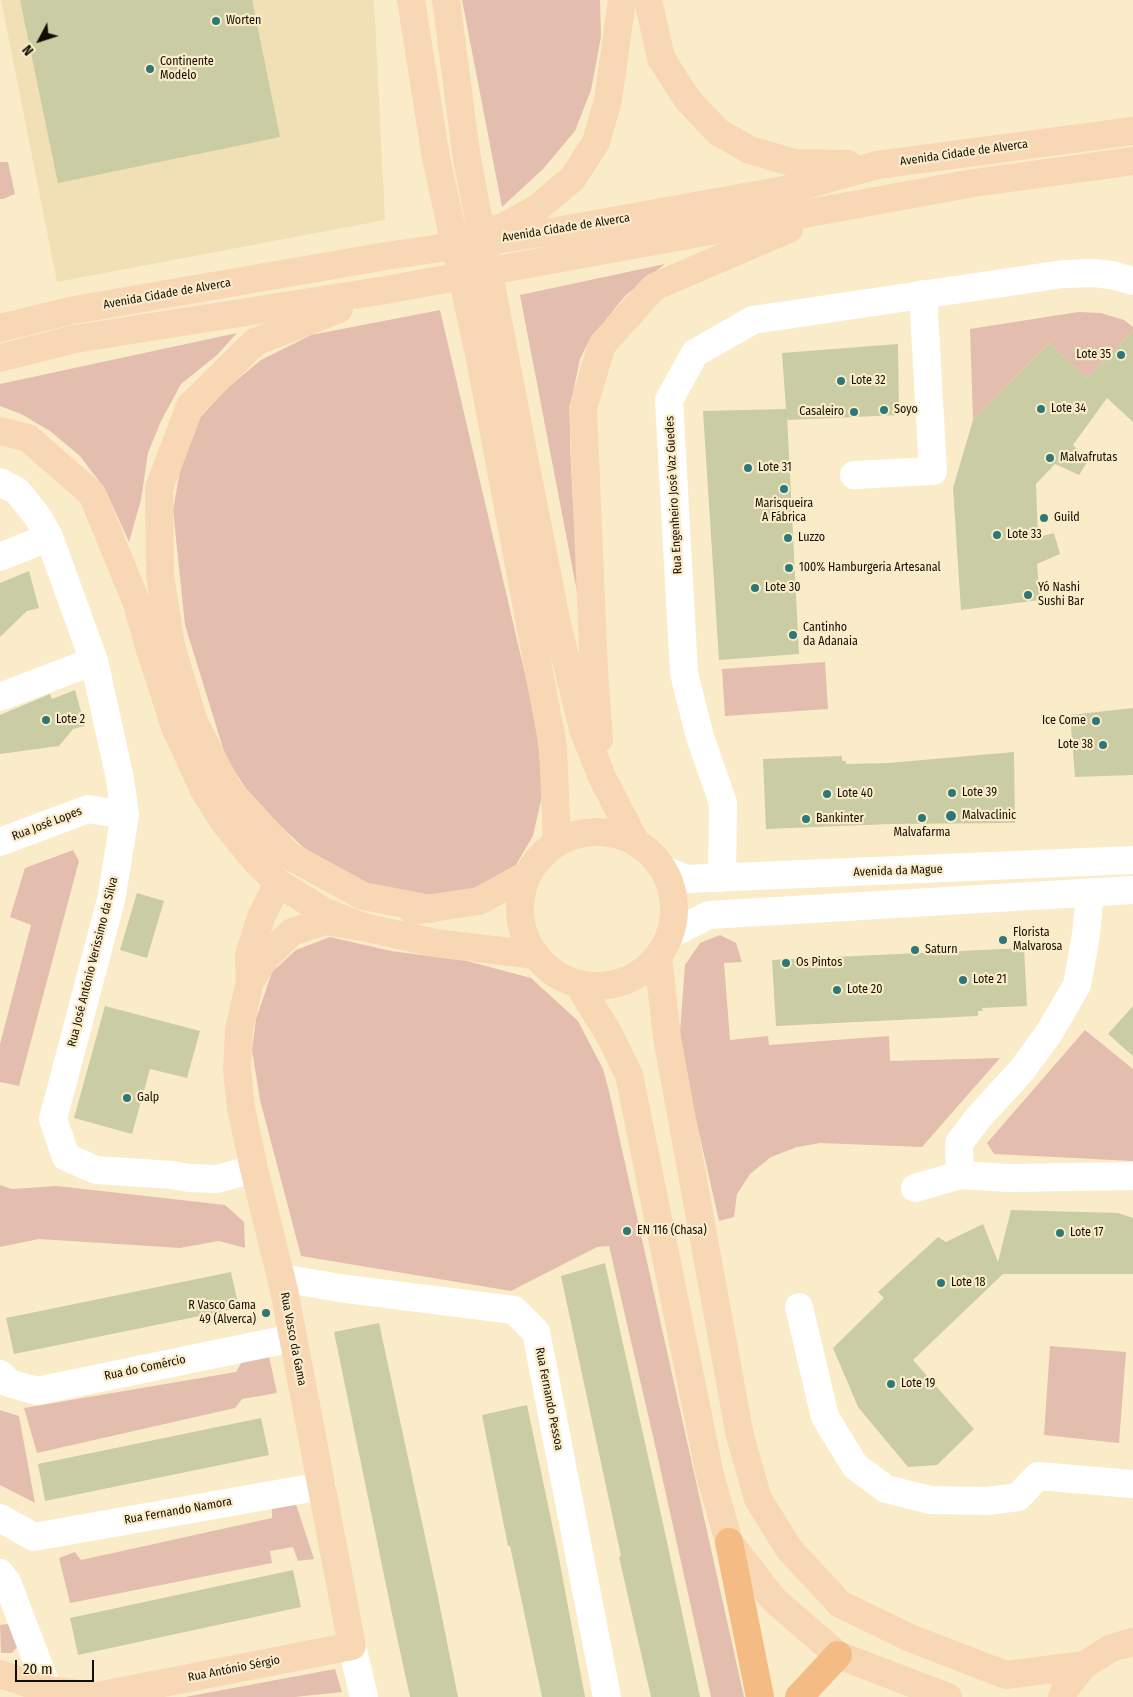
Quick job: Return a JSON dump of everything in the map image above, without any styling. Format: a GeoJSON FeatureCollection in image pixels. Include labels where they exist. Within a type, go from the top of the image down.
{"type":"FeatureCollection","features":[{"type":"Feature","properties":{"kind":"highway"},"geometry":{"type":"LineString","coordinates":[[729,1542],[760,1697]]}},
{"type":"Feature","properties":{"kind":"highway"},"geometry":{"type":"LineString","coordinates":[[799,1697],[838,1655]]}},
{"type":"Feature","properties":{"kind":"main road"},"geometry":{"type":"LineString","coordinates":[[411,0],[436,158],[492,353],[583,729],[602,777],[635,842]]}},
{"type":"Feature","properties":{"kind":"main road"},"geometry":{"type":"LineString","coordinates":[[446,0],[492,353],[553,746],[557,843]]}},
{"type":"Feature","properties":{"kind":"main road"},"geometry":{"type":"LineString","coordinates":[[386,256],[501,228],[536,209],[573,178],[596,142],[608,100],[622,0]]}},
{"type":"Feature","properties":{"kind":"main road"},"geometry":{"type":"LineString","coordinates":[[648,0],[661,58],[687,99],[718,132],[750,150],[794,163],[877,165]]}},
{"type":"Feature","properties":{"kind":"main road","name":"Avenida Cidade de Alverca"},"geometry":{"type":"LineString","coordinates":[[0,328],[74,310],[386,256],[556,232],[795,188],[877,165],[1133,131]]}},
{"type":"Feature","properties":{"kind":"main road"},"geometry":{"type":"LineString","coordinates":[[0,358],[75,339],[386,290],[974,183],[1133,161]]}},
{"type":"Feature","properties":{"kind":"main road"},"geometry":{"type":"LineString","coordinates":[[602,777],[594,663],[583,408],[602,345],[654,287],[833,210]]}},
{"type":"Feature","properties":{"kind":"main road"},"geometry":{"type":"LineString","coordinates":[[386,290],[255,342],[190,406],[160,488],[160,575],[171,646],[194,722],[228,789],[288,855],[363,896],[431,909]]}},
{"type":"Feature","properties":{"kind":"main road"},"geometry":{"type":"LineString","coordinates":[[0,431],[28,438],[92,494],[136,601],[175,727],[203,788],[223,821],[254,859],[278,883],[324,911],[363,927]]}},
{"type":"Feature","properties":{"kind":"main road"},"geometry":{"type":"LineString","coordinates":[[664,946],[642,972],[622,982],[600,986],[578,984],[554,973],[536,955],[525,937],[520,916],[521,894],[528,874],[540,856],[557,843],[575,835],[596,832],[616,834],[635,842],[651,854],[664,870],[672,891],[675,913],[664,946],[667,1038],[740,1436],[758,1499],[789,1549],[840,1604],[910,1638],[1006,1675],[1084,1665]]}},
{"type":"Feature","properties":{"kind":"main road"},"geometry":{"type":"LineString","coordinates":[[278,883],[302,882],[360,909],[395,913],[479,901],[528,874]]}},
{"type":"Feature","properties":{"kind":"main road"},"geometry":{"type":"LineString","coordinates":[[250,981],[249,955],[261,917],[278,883]]}},
{"type":"Feature","properties":{"kind":"main road"},"geometry":{"type":"LineString","coordinates":[[250,981],[267,956],[292,932],[324,921],[363,927],[434,943],[536,955]]}},
{"type":"Feature","properties":{"kind":"main road","name":"Rua Vasco da Gama"},"geometry":{"type":"LineString","coordinates":[[250,981],[239,1030],[237,1070],[241,1108],[254,1169],[282,1278],[352,1646]]}},
{"type":"Feature","properties":{"kind":"main road"},"geometry":{"type":"LineString","coordinates":[[578,984],[609,1034],[629,1075],[710,1475],[729,1542],[774,1600],[838,1655],[948,1697]]}},
{"type":"Feature","properties":{"kind":"main road"},"geometry":{"type":"LineString","coordinates":[[1062,1697],[1065,1689],[1084,1665],[1111,1648],[1133,1642]]}},
{"type":"Feature","properties":{"kind":"main road","name":"Rua António Sérgio"},"geometry":{"type":"LineString","coordinates":[[0,1674],[48,1690],[97,1696],[352,1646]]}},
{"type":"Feature","properties":{"kind":"street","name":"Rua Engenheiro José Vaz Guedes"},"geometry":{"type":"LineString","coordinates":[[722,878],[723,803],[700,737],[684,673],[669,400],[695,353],[753,320],[1063,274],[1094,273],[1112,275],[1133,282]]}},
{"type":"Feature","properties":{"kind":"street"},"geometry":{"type":"LineString","coordinates":[[854,475],[933,471],[923,294]]}},
{"type":"Feature","properties":{"kind":"street","name":"Rua José António Verissimo da Silva"},"geometry":{"type":"LineString","coordinates":[[0,482],[17,491],[38,517],[50,537],[94,661],[120,779],[124,815],[111,900],[53,1119],[66,1157],[96,1170],[172,1175],[189,1178],[217,1179],[254,1169]]}},
{"type":"Feature","properties":{"kind":"street"},"geometry":{"type":"LineString","coordinates":[[0,557],[50,537]]}},
{"type":"Feature","properties":{"kind":"street"},"geometry":{"type":"LineString","coordinates":[[0,697],[94,661]]}},
{"type":"Feature","properties":{"kind":"street","name":"Rua José Lopes"},"geometry":{"type":"LineString","coordinates":[[0,842],[88,809],[124,815]]}},
{"type":"Feature","properties":{"kind":"street","name":"Avenida da Mague"},"geometry":{"type":"LineString","coordinates":[[664,870],[686,880],[1133,860]]}},
{"type":"Feature","properties":{"kind":"street"},"geometry":{"type":"LineString","coordinates":[[664,946],[709,916],[1133,890]]}},
{"type":"Feature","properties":{"kind":"street"},"geometry":{"type":"LineString","coordinates":[[960,1175],[959,1143],[978,1118],[1022,1070],[1049,1033],[1077,985],[1086,935],[1090,893]]}},
{"type":"Feature","properties":{"kind":"street"},"geometry":{"type":"LineString","coordinates":[[915,1188],[960,1175],[1008,1178],[1133,1176]]}},
{"type":"Feature","properties":{"kind":"street","name":"Rua Fernando Pessoa"},"geometry":{"type":"LineString","coordinates":[[282,1278],[339,1288],[514,1310],[536,1332],[607,1697]]}},
{"type":"Feature","properties":{"kind":"street"},"geometry":{"type":"LineString","coordinates":[[799,1307],[826,1417],[855,1466],[886,1489],[930,1500],[988,1501],[1018,1497],[1038,1476],[1133,1484]]}},
{"type":"Feature","properties":{"kind":"street","name":"Rua do Comércio"},"geometry":{"type":"LineString","coordinates":[[0,1374],[9,1383],[37,1391],[293,1338]]}},
{"type":"Feature","properties":{"kind":"street","name":"Rua Fernando Namora"},"geometry":{"type":"LineString","coordinates":[[0,1518],[34,1537],[322,1486]]}},
{"type":"Feature","properties":{"kind":"street"},"geometry":{"type":"LineString","coordinates":[[0,1573],[7,1582],[48,1690]]}},
{"type":"Feature","properties":{"kind":"street","name":"Rua Vasco da Gama"},"geometry":{"type":"LineString","coordinates":[[352,1646],[364,1697]]}},
{"type":"Feature","properties":{"kind":"shaded area"},"geometry":{"type":"Polygon","coordinates":[[[1,0],[374,0],[385,220],[57,282],[1,0]]]}},
{"type":"Feature","properties":{"kind":"shaded area"},"geometry":{"type":"Polygon","coordinates":[[[462,0],[600,0],[601,37],[591,90],[575,131],[543,169],[502,207],[462,0]]]}},
{"type":"Feature","properties":{"kind":"shaded area"},"geometry":{"type":"Polygon","coordinates":[[[0,162],[8,162],[15,194],[3,199],[0,199],[0,162]]]}},
{"type":"Feature","properties":{"kind":"shaded area"},"geometry":{"type":"Polygon","coordinates":[[[665,264],[625,296],[589,341],[580,359],[570,407],[570,446],[578,597],[520,295],[665,264]]]}},
{"type":"Feature","properties":{"kind":"shaded area"},"geometry":{"type":"Polygon","coordinates":[[[440,310],[536,721],[543,791],[533,836],[510,875],[467,893],[412,895],[359,883],[303,847],[254,801],[226,758],[185,625],[173,510],[181,465],[196,422],[226,389],[261,360],[311,335],[440,310]]]}},
{"type":"Feature","properties":{"kind":"shaded area"},"geometry":{"type":"Polygon","coordinates":[[[1078,312],[1101,313],[1124,320],[1133,327],[1133,331],[1087,378],[1049,343],[973,420],[970,329],[1078,312]]]}},
{"type":"Feature","properties":{"kind":"shaded area"},"geometry":{"type":"Polygon","coordinates":[[[237,333],[217,355],[181,384],[161,421],[148,453],[141,500],[129,542],[105,489],[80,456],[50,431],[21,414],[0,406],[0,384],[237,333]]]}},
{"type":"Feature","properties":{"kind":"shaded area"},"geometry":{"type":"Polygon","coordinates":[[[825,662],[828,709],[725,716],[722,669],[825,662]]]}},
{"type":"Feature","properties":{"kind":"shaded area"},"geometry":{"type":"Polygon","coordinates":[[[73,850],[79,861],[19,1086],[0,1082],[0,1044],[31,925],[10,917],[25,868],[73,850]]]}},
{"type":"Feature","properties":{"kind":"shaded area"},"geometry":{"type":"Polygon","coordinates":[[[720,935],[736,943],[742,962],[724,963],[730,1040],[768,1036],[769,1045],[889,1036],[890,1061],[1000,1058],[922,1147],[820,1143],[797,1147],[771,1157],[750,1174],[737,1194],[734,1217],[719,1221],[679,1045],[685,965],[700,943],[720,935]]]}},
{"type":"Feature","properties":{"kind":"shaded area"},"geometry":{"type":"Polygon","coordinates":[[[330,937],[391,951],[467,961],[531,978],[578,1021],[603,1069],[609,1091],[744,1697],[711,1697],[609,1246],[597,1247],[511,1291],[301,1256],[260,1100],[252,1050],[256,1019],[272,972],[296,950],[330,937]]]}},
{"type":"Feature","properties":{"kind":"shaded area"},"geometry":{"type":"Polygon","coordinates":[[[1085,1030],[1133,1069],[1133,1161],[994,1154],[987,1143],[1085,1030]]]}},
{"type":"Feature","properties":{"kind":"shaded area"},"geometry":{"type":"Polygon","coordinates":[[[0,1185],[12,1189],[57,1186],[225,1205],[244,1222],[245,1248],[219,1241],[180,1248],[39,1239],[0,1247],[0,1185]]]}},
{"type":"Feature","properties":{"kind":"shaded area"},"geometry":{"type":"Polygon","coordinates":[[[1050,1346],[1126,1352],[1119,1443],[1044,1435],[1050,1346]]]}},
{"type":"Feature","properties":{"kind":"shaded area"},"geometry":{"type":"Polygon","coordinates":[[[269,1356],[277,1393],[242,1399],[235,1408],[37,1453],[24,1408],[236,1372],[243,1360],[269,1356]]]}},
{"type":"Feature","properties":{"kind":"shaded area"},"geometry":{"type":"Polygon","coordinates":[[[0,1410],[19,1416],[35,1503],[0,1485],[0,1410]]]}},
{"type":"Feature","properties":{"kind":"shaded area"},"geometry":{"type":"Polygon","coordinates":[[[295,1501],[314,1559],[298,1561],[293,1547],[270,1551],[272,1563],[70,1603],[59,1558],[75,1552],[81,1560],[272,1518],[272,1506],[295,1501]]]}},
{"type":"Feature","properties":{"kind":"shaded area"},"geometry":{"type":"Polygon","coordinates":[[[15,1623],[19,1645],[12,1653],[1,1653],[0,1625],[15,1623]]]}},
{"type":"Feature","properties":{"kind":"shaded area"},"geometry":{"type":"Polygon","coordinates":[[[335,1669],[342,1692],[295,1697],[185,1697],[335,1669]]]}},
{"type":"Feature","properties":{"kind":"building","name":"Continente Modelo"},"geometry":{"type":"Polygon","coordinates":[[[20,0],[252,0],[280,137],[58,183],[20,0]]]}},
{"type":"Feature","properties":{"kind":"building"},"geometry":{"type":"Polygon","coordinates":[[[1133,331],[1133,422],[1107,398],[1073,445],[1088,461],[1079,475],[1055,464],[1036,484],[1038,537],[1054,533],[1060,554],[1037,564],[1040,600],[961,610],[953,488],[973,420],[1049,343],[1087,378],[1133,331]]]}},
{"type":"Feature","properties":{"kind":"building"},"geometry":{"type":"Polygon","coordinates":[[[898,344],[899,415],[787,420],[799,654],[719,660],[703,411],[786,409],[782,353],[898,344]]]}},
{"type":"Feature","properties":{"kind":"building"},"geometry":{"type":"Polygon","coordinates":[[[29,571],[39,608],[27,611],[0,637],[0,583],[29,571]]]}},
{"type":"Feature","properties":{"kind":"building","name":"Lote 2"},"geometry":{"type":"Polygon","coordinates":[[[75,690],[85,726],[73,729],[59,746],[0,754],[0,715],[50,694],[52,699],[75,690]]]}},
{"type":"Feature","properties":{"kind":"building","name":"Lote 38"},"geometry":{"type":"Polygon","coordinates":[[[1133,708],[1133,775],[1075,777],[1070,715],[1133,708]]]}},
{"type":"Feature","properties":{"kind":"building"},"geometry":{"type":"Polygon","coordinates":[[[1014,752],[1015,823],[891,824],[766,829],[763,759],[842,756],[842,761],[846,761],[846,764],[888,763],[1014,752]]]}},
{"type":"Feature","properties":{"kind":"building"},"geometry":{"type":"Polygon","coordinates":[[[137,893],[164,901],[147,958],[120,950],[137,893]]]}},
{"type":"Feature","properties":{"kind":"building"},"geometry":{"type":"Polygon","coordinates":[[[1024,948],[1027,1006],[982,1008],[983,1011],[978,1011],[978,1016],[776,1026],[772,960],[1024,948]]]}},
{"type":"Feature","properties":{"kind":"building"},"geometry":{"type":"Polygon","coordinates":[[[105,1006],[200,1031],[187,1078],[150,1069],[132,1134],[74,1118],[105,1006]]]}},
{"type":"Feature","properties":{"kind":"building"},"geometry":{"type":"Polygon","coordinates":[[[1133,1006],[1133,1056],[1108,1034],[1133,1006]]]}},
{"type":"Feature","properties":{"kind":"building"},"geometry":{"type":"Polygon","coordinates":[[[1011,1210],[1118,1213],[1133,1218],[1133,1274],[1003,1274],[913,1360],[974,1429],[937,1465],[908,1467],[858,1407],[833,1348],[884,1298],[878,1292],[938,1237],[946,1242],[983,1224],[998,1262],[1011,1210]]]}},
{"type":"Feature","properties":{"kind":"building"},"geometry":{"type":"Polygon","coordinates":[[[605,1263],[700,1697],[651,1697],[619,1557],[621,1556],[561,1276],[605,1263]]]}},
{"type":"Feature","properties":{"kind":"building"},"geometry":{"type":"Polygon","coordinates":[[[231,1272],[239,1308],[14,1354],[6,1318],[231,1272]]]}},
{"type":"Feature","properties":{"kind":"building"},"geometry":{"type":"Polygon","coordinates":[[[379,1323],[458,1697],[410,1697],[392,1614],[334,1332],[379,1323]]]}},
{"type":"Feature","properties":{"kind":"building"},"geometry":{"type":"Polygon","coordinates":[[[527,1405],[557,1548],[585,1697],[542,1697],[510,1546],[508,1546],[482,1415],[527,1405]]]}},
{"type":"Feature","properties":{"kind":"building"},"geometry":{"type":"Polygon","coordinates":[[[261,1418],[269,1455],[45,1501],[38,1464],[261,1418]]]}},
{"type":"Feature","properties":{"kind":"building"},"geometry":{"type":"Polygon","coordinates":[[[293,1570],[301,1607],[78,1655],[70,1618],[293,1570]]]}},
{"type":"Feature","properties":{"kind":"place","name":"Worten"},"geometry":{"type":"Point","coordinates":[216,21]}},
{"type":"Feature","properties":{"kind":"place","name":"Continente Modelo"},"geometry":{"type":"Point","coordinates":[150,69]}},
{"type":"Feature","properties":{"kind":"place","name":"Lote 35"},"geometry":{"type":"Point","coordinates":[1121,355]}},
{"type":"Feature","properties":{"kind":"place","name":"Lote 32"},"geometry":{"type":"Point","coordinates":[841,381]}},
{"type":"Feature","properties":{"kind":"place","name":"Lote 34"},"geometry":{"type":"Point","coordinates":[1041,409]}},
{"type":"Feature","properties":{"kind":"place","name":"Soyo"},"geometry":{"type":"Point","coordinates":[884,410]}},
{"type":"Feature","properties":{"kind":"place","name":"Casaleiro"},"geometry":{"type":"Point","coordinates":[854,412]}},
{"type":"Feature","properties":{"kind":"place","name":"Malvafrutas"},"geometry":{"type":"Point","coordinates":[1050,458]}},
{"type":"Feature","properties":{"kind":"place","name":"Lote 31"},"geometry":{"type":"Point","coordinates":[748,468]}},
{"type":"Feature","properties":{"kind":"place","name":"Marisqueira A Fábrica"},"geometry":{"type":"Point","coordinates":[784,489]}},
{"type":"Feature","properties":{"kind":"place","name":"Guild"},"geometry":{"type":"Point","coordinates":[1044,518]}},
{"type":"Feature","properties":{"kind":"place","name":"Lote 33"},"geometry":{"type":"Point","coordinates":[997,535]}},
{"type":"Feature","properties":{"kind":"place","name":"Luzzo"},"geometry":{"type":"Point","coordinates":[788,538]}},
{"type":"Feature","properties":{"kind":"place","name":"100% Hamburgeria Artesanal"},"geometry":{"type":"Point","coordinates":[789,568]}},
{"type":"Feature","properties":{"kind":"place","name":"Lote 30"},"geometry":{"type":"Point","coordinates":[755,588]}},
{"type":"Feature","properties":{"kind":"place","name":"Yó Nashi Sushi Bar"},"geometry":{"type":"Point","coordinates":[1028,595]}},
{"type":"Feature","properties":{"kind":"place","name":"Cantinho da Adanaia"},"geometry":{"type":"Point","coordinates":[793,635]}},
{"type":"Feature","properties":{"kind":"place","name":"Lote 2"},"geometry":{"type":"Point","coordinates":[46,720]}},
{"type":"Feature","properties":{"kind":"place","name":"Ice Come"},"geometry":{"type":"Point","coordinates":[1096,721]}},
{"type":"Feature","properties":{"kind":"place","name":"Lote 38"},"geometry":{"type":"Point","coordinates":[1103,745]}},
{"type":"Feature","properties":{"kind":"place","name":"Lote 39"},"geometry":{"type":"Point","coordinates":[952,793]}},
{"type":"Feature","properties":{"kind":"place","name":"Lote 40"},"geometry":{"type":"Point","coordinates":[827,794]}},
{"type":"Feature","properties":{"kind":"place","name":"Malvaclinic"},"geometry":{"type":"Point","coordinates":[951,816]}},
{"type":"Feature","properties":{"kind":"place","name":"Malvafarma"},"geometry":{"type":"Point","coordinates":[922,818]}},
{"type":"Feature","properties":{"kind":"place","name":"Bankinter"},"geometry":{"type":"Point","coordinates":[806,819]}},
{"type":"Feature","properties":{"kind":"place","name":"Florista Malvarosa"},"geometry":{"type":"Point","coordinates":[1003,940]}},
{"type":"Feature","properties":{"kind":"place","name":"Saturn"},"geometry":{"type":"Point","coordinates":[915,950]}},
{"type":"Feature","properties":{"kind":"place","name":"Os Pintos"},"geometry":{"type":"Point","coordinates":[786,963]}},
{"type":"Feature","properties":{"kind":"place","name":"Lote 21"},"geometry":{"type":"Point","coordinates":[963,980]}},
{"type":"Feature","properties":{"kind":"place","name":"Lote 20"},"geometry":{"type":"Point","coordinates":[837,990]}},
{"type":"Feature","properties":{"kind":"place","name":"Galp"},"geometry":{"type":"Point","coordinates":[127,1098]}},
{"type":"Feature","properties":{"kind":"place","name":"EN 116 (Chasa)"},"geometry":{"type":"Point","coordinates":[627,1231]}},
{"type":"Feature","properties":{"kind":"place","name":"Lote 17"},"geometry":{"type":"Point","coordinates":[1060,1233]}},
{"type":"Feature","properties":{"kind":"place","name":"Lote 18"},"geometry":{"type":"Point","coordinates":[941,1283]}},
{"type":"Feature","properties":{"kind":"place","name":"R Vasco Gama 49 (Alverca)"},"geometry":{"type":"Point","coordinates":[266,1313]}},
{"type":"Feature","properties":{"kind":"place","name":"Lote 19"},"geometry":{"type":"Point","coordinates":[891,1384]}}]}
